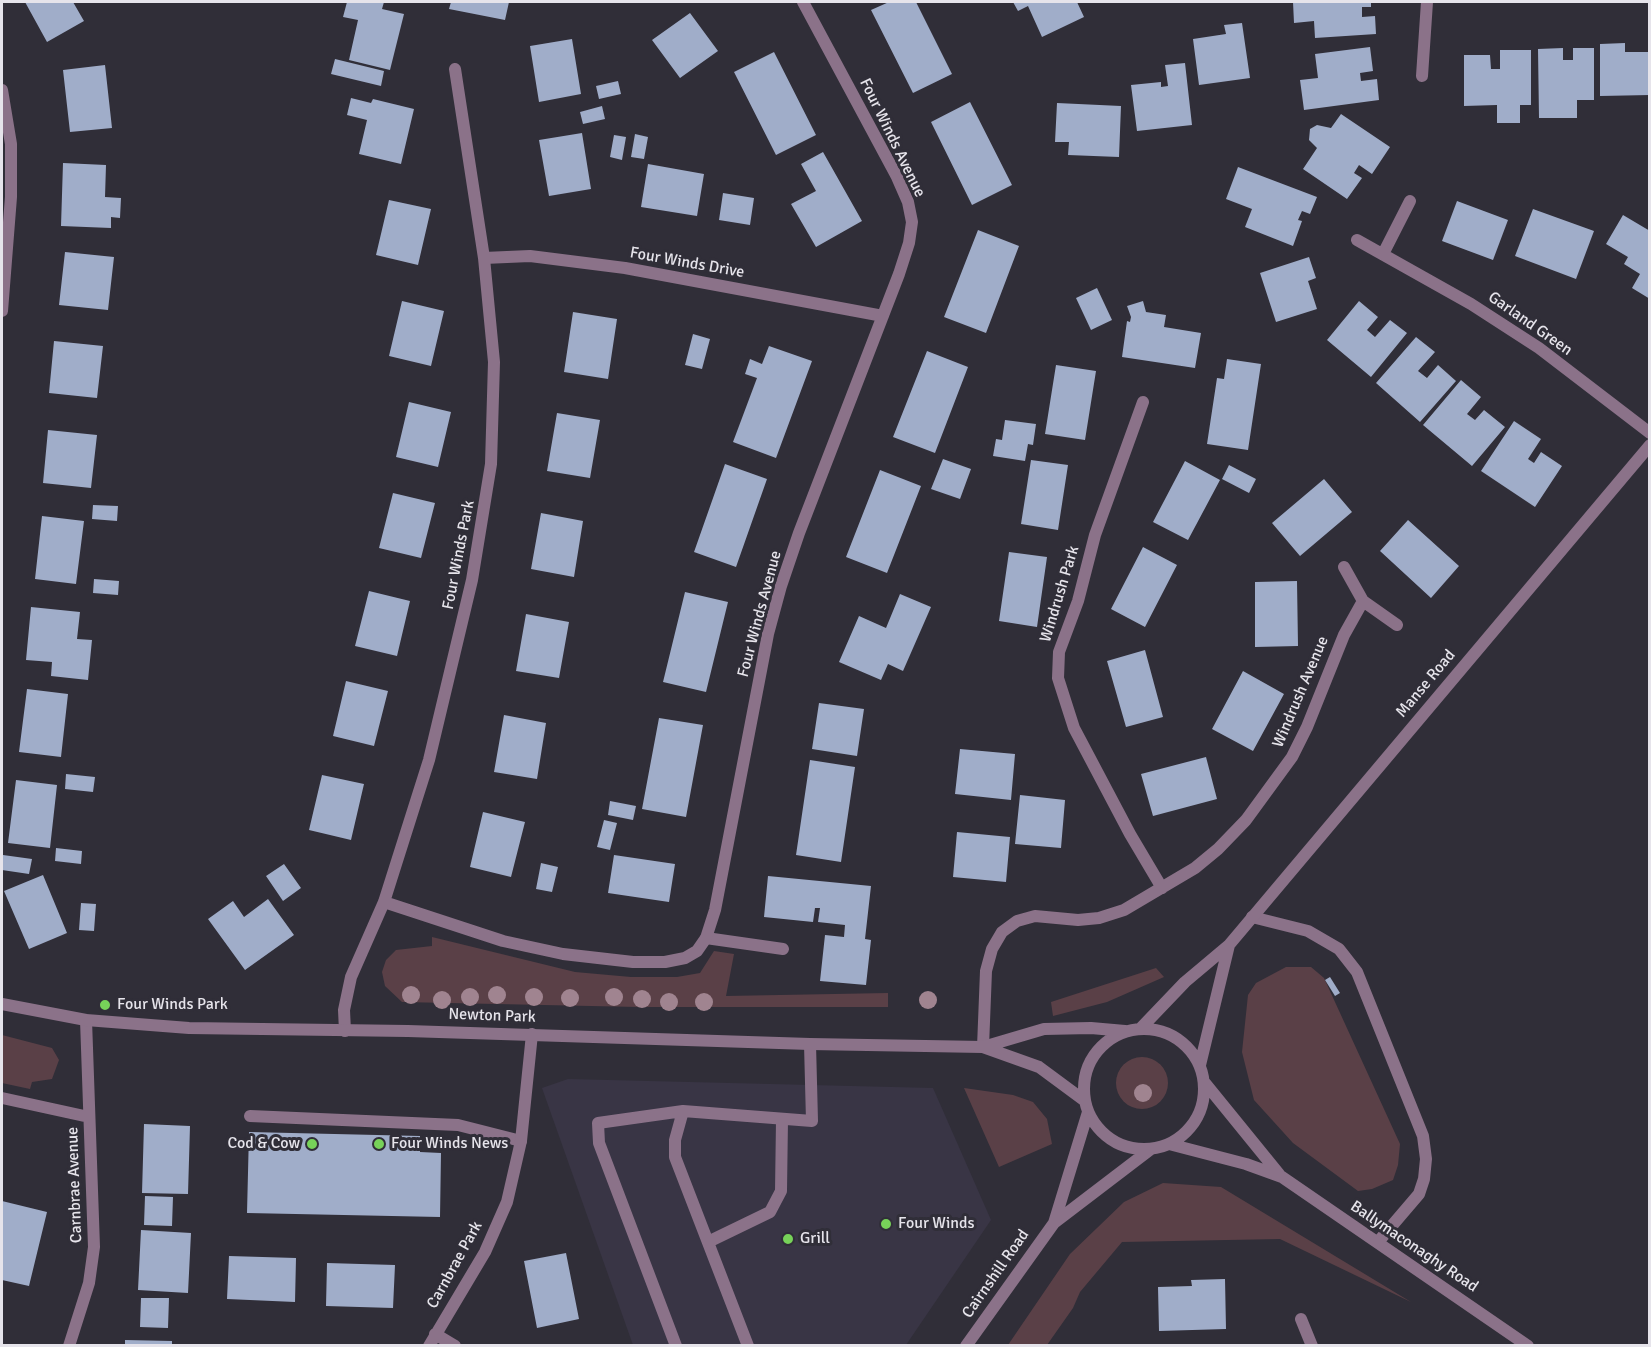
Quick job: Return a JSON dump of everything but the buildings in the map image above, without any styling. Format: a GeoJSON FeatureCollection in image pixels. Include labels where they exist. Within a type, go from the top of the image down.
{"type":"FeatureCollection","features":[{"type":"Feature","properties":{"kind":"street","name":"Four Winds Avenue"},"geometry":{"type":"LineString","coordinates":[[384,902],[503,941],[563,954],[633,962],[665,962],[685,958],[697,951],[706,938],[715,910],[768,634],[781,586],[799,533],[883,316],[909,243],[912,222],[908,202],[803,2]]}},
{"type":"Feature","properties":{"kind":"street"},"geometry":{"type":"LineString","coordinates":[[1422,76],[1427,2]]}},
{"type":"Feature","properties":{"kind":"street","name":"Four Winds Park"},"geometry":{"type":"LineString","coordinates":[[345,1031],[344,1010],[351,977],[384,902],[429,760],[485,514],[495,409],[494,362],[484,258],[455,69]]}},
{"type":"Feature","properties":{"kind":"street"},"geometry":{"type":"LineString","coordinates":[[2,90],[11,144],[11,197],[2,311]]}},
{"type":"Feature","properties":{"kind":"street"},"geometry":{"type":"LineString","coordinates":[[1383,254],[1410,201]]}},
{"type":"Feature","properties":{"kind":"street","name":"Garland Green"},"geometry":{"type":"LineString","coordinates":[[1357,240],[1471,304],[1539,348],[1650,433]]}},
{"type":"Feature","properties":{"kind":"street","name":"Four Winds Drive"},"geometry":{"type":"LineString","coordinates":[[484,258],[530,256],[625,268],[883,316]]}},
{"type":"Feature","properties":{"kind":"street","name":"Windrush Park"},"geometry":{"type":"LineString","coordinates":[[1143,402],[1095,535],[1078,601],[1059,652],[1058,678],[1074,728],[1130,834],[1162,888]]}},
{"type":"Feature","properties":{"kind":"street","name":"Manse Road"},"geometry":{"type":"LineString","coordinates":[[1141,1028],[1185,982],[1229,945],[1650,445]]}},
{"type":"Feature","properties":{"kind":"street"},"geometry":{"type":"LineString","coordinates":[[1344,567],[1363,601],[1397,625]]}},
{"type":"Feature","properties":{"kind":"street","name":"Windrush Avenue"},"geometry":{"type":"LineString","coordinates":[[983,1047],[986,971],[992,949],[1002,932],[1017,921],[1035,916],[1078,920],[1099,918],[1124,910],[1195,868],[1218,849],[1271,789],[1292,757],[1308,727],[1344,635],[1363,601]]}},
{"type":"Feature","properties":{"kind":"street"},"geometry":{"type":"LineString","coordinates":[[1252,917],[1308,931],[1339,949],[1358,972],[1423,1136],[1425,1179],[1419,1194],[1378,1242]]}},
{"type":"Feature","properties":{"kind":"street"},"geometry":{"type":"LineString","coordinates":[[706,938],[783,949]]}},
{"type":"Feature","properties":{"kind":"street","name":"Manse Road"},"geometry":{"type":"LineString","coordinates":[[1200,1065],[1229,945]]}},
{"type":"Feature","properties":{"kind":"street","name":"Newton Park"},"geometry":{"type":"LineString","coordinates":[[2,1004],[86,1020],[189,1029],[532,1034],[810,1044],[983,1047],[1044,1029],[1091,1028],[1125,1031]]}},
{"type":"Feature","properties":{"kind":"street","name":"Carnbrae Avenue"},"geometry":{"type":"LineString","coordinates":[[69,1346],[89,1283],[94,1247],[86,1020]]}},
{"type":"Feature","properties":{"kind":"street"},"geometry":{"type":"LineString","coordinates":[[1141,1028],[1160,1030],[1177,1037],[1190,1049],[1200,1065],[1205,1083],[1204,1102],[1197,1119],[1185,1134],[1169,1144],[1151,1149],[1132,1148],[1114,1141],[1099,1128],[1086,1106],[1084,1083],[1088,1066],[1096,1051],[1109,1039],[1125,1031],[1141,1028]]}},
{"type":"Feature","properties":{"kind":"street","name":"Carnbrae Park"},"geometry":{"type":"LineString","coordinates":[[455,1346],[432,1340],[489,1242],[507,1202],[521,1141],[532,1034]]}},
{"type":"Feature","properties":{"kind":"street"},"geometry":{"type":"LineString","coordinates":[[676,1346],[599,1143],[598,1123],[683,1111],[812,1121],[810,1044]]}},
{"type":"Feature","properties":{"kind":"street","name":"Newton Park"},"geometry":{"type":"LineString","coordinates":[[983,1047],[1039,1067],[1086,1106]]}},
{"type":"Feature","properties":{"kind":"street","name":"Ballymaconaghy Road"},"geometry":{"type":"LineString","coordinates":[[1205,1083],[1282,1177]]}},
{"type":"Feature","properties":{"kind":"street"},"geometry":{"type":"LineString","coordinates":[[2,1098],[89,1117]]}},
{"type":"Feature","properties":{"kind":"street","name":"Cairnshill Road"},"geometry":{"type":"LineString","coordinates":[[1054,1223],[1086,1106]]}},
{"type":"Feature","properties":{"kind":"street"},"geometry":{"type":"LineString","coordinates":[[683,1111],[675,1140],[675,1157],[748,1346]]}},
{"type":"Feature","properties":{"kind":"street"},"geometry":{"type":"LineString","coordinates":[[250,1116],[458,1125],[521,1141]]}},
{"type":"Feature","properties":{"kind":"street"},"geometry":{"type":"LineString","coordinates":[[708,1242],[770,1212],[781,1191],[782,1120]]}},
{"type":"Feature","properties":{"kind":"street","name":"Ballymaconaghy Road"},"geometry":{"type":"LineString","coordinates":[[1169,1144],[1246,1164],[1282,1177],[1528,1346]]}},
{"type":"Feature","properties":{"kind":"street","name":"Cairnshill Road"},"geometry":{"type":"LineString","coordinates":[[966,1346],[1054,1223],[1151,1149]]}},
{"type":"Feature","properties":{"kind":"street"},"geometry":{"type":"LineString","coordinates":[[1301,1319],[1312,1346]]}},
{"type":"Feature","properties":{"kind":"shaded area"},"geometry":{"type":"Polygon","coordinates":[[[432,937],[575,972],[631,977],[677,977],[700,973],[714,951],[734,954],[726,996],[888,993],[888,1007],[638,1007],[402,1002],[385,986],[382,972],[386,960],[396,950],[432,946],[432,937]]]}},
{"type":"Feature","properties":{"kind":"shaded area"},"geometry":{"type":"Polygon","coordinates":[[[1286,967],[1311,967],[1324,978],[1400,1144],[1398,1165],[1393,1180],[1372,1189],[1358,1191],[1293,1143],[1254,1100],[1242,1052],[1248,995],[1256,983],[1286,967]]]}},
{"type":"Feature","properties":{"kind":"shaded area"},"geometry":{"type":"Polygon","coordinates":[[[1156,968],[1164,977],[1107,1002],[1053,1016],[1051,1002],[1156,968]]]}},
{"type":"Feature","properties":{"kind":"shaded area"},"geometry":{"type":"Polygon","coordinates":[[[2,1035],[52,1048],[59,1060],[52,1079],[32,1082],[30,1089],[2,1083],[2,1035]]]}},
{"type":"Feature","properties":{"kind":"shaded area"},"geometry":{"type":"Polygon","coordinates":[[[1137,1057],[1147,1057],[1156,1061],[1164,1069],[1168,1083],[1164,1097],[1156,1105],[1147,1109],[1137,1109],[1128,1105],[1120,1097],[1116,1088],[1116,1078],[1120,1069],[1128,1061],[1137,1057]]]}},
{"type":"Feature","properties":{"kind":"shaded area"},"geometry":{"type":"Polygon","coordinates":[[[568,1079],[933,1088],[991,1220],[906,1345],[633,1345],[542,1088],[568,1079]]]}},
{"type":"Feature","properties":{"kind":"shaded area"},"geometry":{"type":"Polygon","coordinates":[[[964,1088],[1013,1095],[1033,1102],[1047,1119],[1052,1144],[999,1167],[964,1088]]]}},
{"type":"Feature","properties":{"kind":"shaded area"},"geometry":{"type":"Polygon","coordinates":[[[1163,1183],[1221,1187],[1411,1302],[1280,1239],[1122,1242],[1080,1292],[1073,1308],[1047,1345],[1008,1345],[1070,1254],[1124,1202],[1163,1183]]]}},
{"type":"Feature","properties":{"kind":"place","name":"Four Winds Park"},"geometry":{"type":"Point","coordinates":[105,1005]}},
{"type":"Feature","properties":{"kind":"place","name":"Cod & Cow"},"geometry":{"type":"Point","coordinates":[312,1144]}},
{"type":"Feature","properties":{"kind":"place","name":"Four Winds News"},"geometry":{"type":"Point","coordinates":[379,1144]}},
{"type":"Feature","properties":{"kind":"place","name":"Four Winds"},"geometry":{"type":"Point","coordinates":[886,1224]}},
{"type":"Feature","properties":{"kind":"place","name":"Grill"},"geometry":{"type":"Point","coordinates":[788,1239]}}]}
